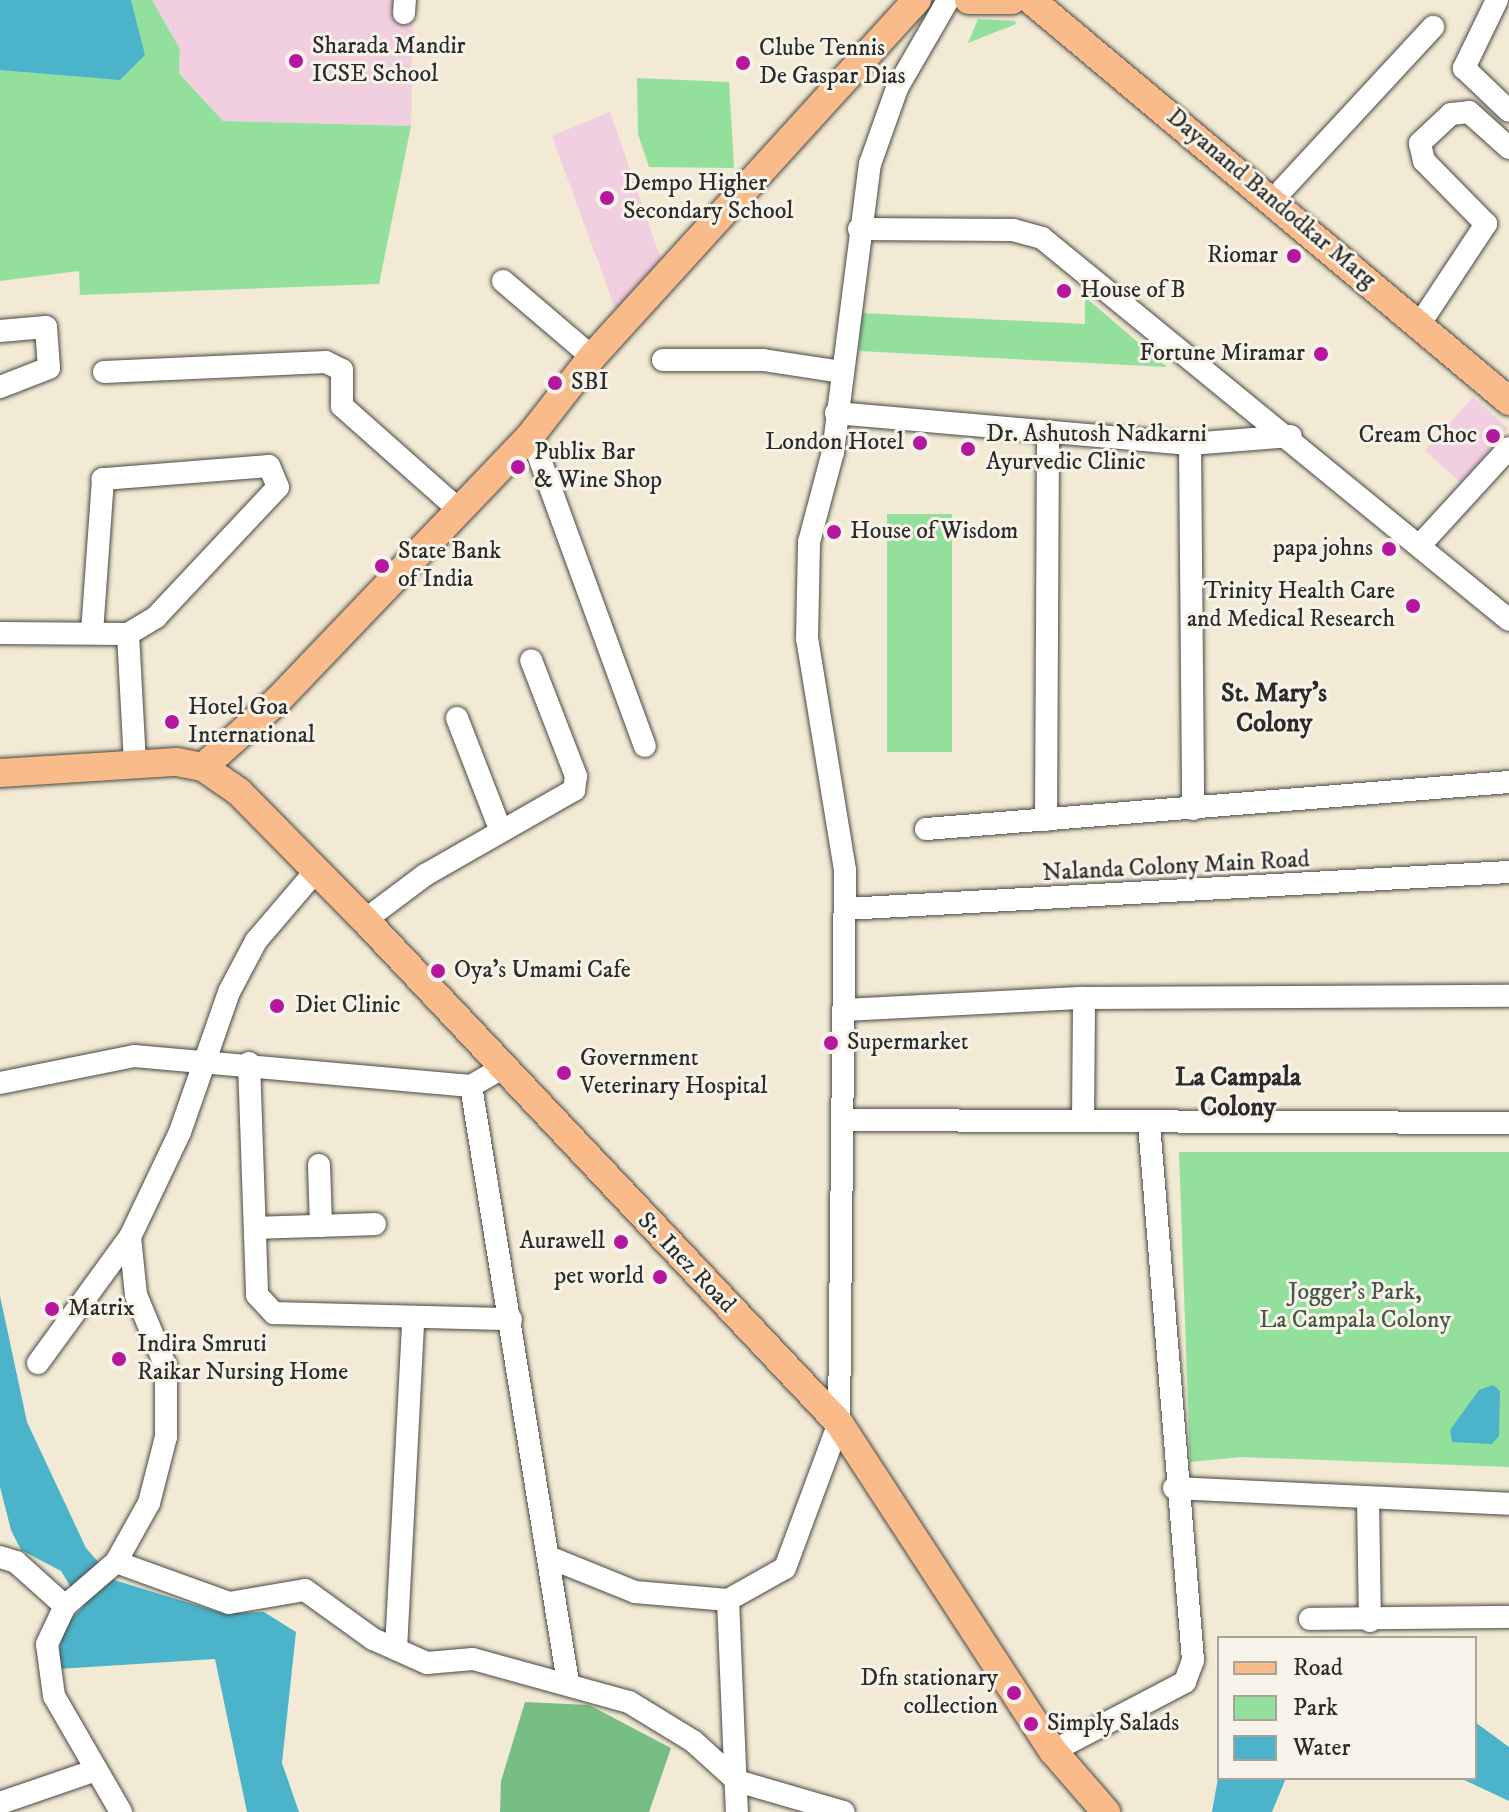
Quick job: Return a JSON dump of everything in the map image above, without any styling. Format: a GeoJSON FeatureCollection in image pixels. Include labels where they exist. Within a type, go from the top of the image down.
{"type":"FeatureCollection","features":[{"type":"Feature","properties":{"kind":"main road"},"geometry":{"type":"LineString","coordinates":[[0,773],[135,764],[203,767],[278,700],[531,435],[592,357],[917,0]]}},
{"type":"Feature","properties":{"kind":"main road"},"geometry":{"type":"LineString","coordinates":[[969,0],[1012,0]]}},
{"type":"Feature","properties":{"kind":"main road","name":"Dayanand Bandodkar Marg"},"geometry":{"type":"LineString","coordinates":[[1031,0],[1509,401]]}},
{"type":"Feature","properties":{"kind":"main road","name":"Dayanand Bandodkar Marg"},"geometry":{"type":"LineString","coordinates":[[1061,0],[1509,384]]}},
{"type":"Feature","properties":{"kind":"main road","name":"St. Inez Road"},"geometry":{"type":"LineString","coordinates":[[203,767],[239,792],[365,920],[501,1069],[839,1423],[1053,1751],[1106,1812]]}},
{"type":"Feature","properties":{"kind":"street"},"geometry":{"type":"LineString","coordinates":[[551,1558],[635,1592],[728,1600],[785,1568],[839,1423],[846,1120],[845,909],[807,639],[809,542],[836,413],[870,164],[915,56],[948,0]]}},
{"type":"Feature","properties":{"kind":"street"},"geometry":{"type":"LineString","coordinates":[[1497,0],[1464,68],[1509,111]]}},
{"type":"Feature","properties":{"kind":"street"},"geometry":{"type":"LineString","coordinates":[[1283,189],[1433,27]]}},
{"type":"Feature","properties":{"kind":"street"},"geometry":{"type":"LineString","coordinates":[[874,47],[912,35],[915,56]]}},
{"type":"Feature","properties":{"kind":"street"},"geometry":{"type":"LineString","coordinates":[[1427,313],[1486,224],[1424,161],[1420,143],[1451,114],[1469,112],[1509,148]]}},
{"type":"Feature","properties":{"kind":"street"},"geometry":{"type":"LineString","coordinates":[[859,229],[1013,230],[1042,238],[1291,436],[1509,620]]}},
{"type":"Feature","properties":{"kind":"street"},"geometry":{"type":"LineString","coordinates":[[503,281],[592,357]]}},
{"type":"Feature","properties":{"kind":"street"},"geometry":{"type":"LineString","coordinates":[[0,331],[46,327],[49,368],[0,387]]}},
{"type":"Feature","properties":{"kind":"street"},"geometry":{"type":"LineString","coordinates":[[663,360],[763,360],[841,372]]}},
{"type":"Feature","properties":{"kind":"street"},"geometry":{"type":"LineString","coordinates":[[104,372],[326,362],[342,370],[342,406],[458,509]]}},
{"type":"Feature","properties":{"kind":"street"},"geometry":{"type":"LineString","coordinates":[[836,413],[1048,436],[1190,444],[1291,436]]}},
{"type":"Feature","properties":{"kind":"street"},"geometry":{"type":"LineString","coordinates":[[531,435],[645,746]]}},
{"type":"Feature","properties":{"kind":"street"},"geometry":{"type":"LineString","coordinates":[[1046,820],[1048,436]]}},
{"type":"Feature","properties":{"kind":"street"},"geometry":{"type":"LineString","coordinates":[[1190,444],[1193,809]]}},
{"type":"Feature","properties":{"kind":"street"},"geometry":{"type":"LineString","coordinates":[[1421,544],[1509,448]]}},
{"type":"Feature","properties":{"kind":"street"},"geometry":{"type":"LineString","coordinates":[[0,633],[128,634],[156,617],[278,487],[269,466],[103,479],[92,633]]}},
{"type":"Feature","properties":{"kind":"street"},"geometry":{"type":"LineString","coordinates":[[128,634],[135,764]]}},
{"type":"Feature","properties":{"kind":"street"},"geometry":{"type":"LineString","coordinates":[[365,920],[500,829],[576,784],[531,660]]}},
{"type":"Feature","properties":{"kind":"street"},"geometry":{"type":"LineString","coordinates":[[457,718],[500,829]]}},
{"type":"Feature","properties":{"kind":"street"},"geometry":{"type":"LineString","coordinates":[[926,829],[1509,782]]}},
{"type":"Feature","properties":{"kind":"street"},"geometry":{"type":"LineString","coordinates":[[38,1363],[130,1237],[180,1132],[204,1059],[256,941],[315,872]]}},
{"type":"Feature","properties":{"kind":"street","name":"Nalanda Colony Main Road"},"geometry":{"type":"LineString","coordinates":[[845,909],[1509,872]]}},
{"type":"Feature","properties":{"kind":"street"},"geometry":{"type":"LineString","coordinates":[[844,1010],[1084,998],[1509,996]]}},
{"type":"Feature","properties":{"kind":"street"},"geometry":{"type":"LineString","coordinates":[[1083,1120],[1084,998]]}},
{"type":"Feature","properties":{"kind":"street"},"geometry":{"type":"LineString","coordinates":[[0,1083],[134,1056],[249,1063],[471,1086],[501,1069]]}},
{"type":"Feature","properties":{"kind":"street"},"geometry":{"type":"LineString","coordinates":[[249,1063],[257,1295],[274,1313],[413,1320],[511,1319]]}},
{"type":"Feature","properties":{"kind":"street"},"geometry":{"type":"LineString","coordinates":[[471,1086],[551,1558],[568,1682]]}},
{"type":"Feature","properties":{"kind":"street"},"geometry":{"type":"LineString","coordinates":[[846,1120],[1083,1120],[1149,1124],[1509,1123]]}},
{"type":"Feature","properties":{"kind":"street"},"geometry":{"type":"LineString","coordinates":[[1053,1751],[1185,1682],[1193,1660],[1174,1488],[1149,1124]]}},
{"type":"Feature","properties":{"kind":"street"},"geometry":{"type":"LineString","coordinates":[[319,1165],[321,1226]]}},
{"type":"Feature","properties":{"kind":"street"},"geometry":{"type":"LineString","coordinates":[[255,1228],[375,1224]]}},
{"type":"Feature","properties":{"kind":"street"},"geometry":{"type":"LineString","coordinates":[[121,1812],[54,1696],[47,1644],[65,1606],[116,1562],[149,1503],[166,1437],[166,1367],[136,1295],[130,1237]]}},
{"type":"Feature","properties":{"kind":"street"},"geometry":{"type":"LineString","coordinates":[[396,1649],[413,1320]]}},
{"type":"Feature","properties":{"kind":"street"},"geometry":{"type":"LineString","coordinates":[[1174,1488],[1509,1504]]}},
{"type":"Feature","properties":{"kind":"street"},"geometry":{"type":"LineString","coordinates":[[1368,1498],[1370,1621]]}},
{"type":"Feature","properties":{"kind":"street"},"geometry":{"type":"LineString","coordinates":[[0,1557],[16,1562],[65,1606]]}},
{"type":"Feature","properties":{"kind":"street"},"geometry":{"type":"LineString","coordinates":[[116,1562],[229,1603],[305,1590],[396,1649],[427,1663],[473,1659],[568,1682],[629,1702],[693,1741],[737,1781],[844,1812]]}},
{"type":"Feature","properties":{"kind":"street"},"geometry":{"type":"LineString","coordinates":[[728,1600],[737,1812]]}},
{"type":"Feature","properties":{"kind":"street"},"geometry":{"type":"LineString","coordinates":[[1310,1619],[1370,1621],[1509,1617]]}},
{"type":"Feature","properties":{"kind":"street"},"geometry":{"type":"LineString","coordinates":[[0,1803],[96,1770]]}},
{"type":"Feature","properties":{"kind":"shaded area","name":"Sharada Mandir ICSE School"},"geometry":{"type":"Polygon","coordinates":[[[152,0],[413,0],[411,126],[223,121],[179,72],[180,49],[152,0]]]}},
{"type":"Feature","properties":{"kind":"shaded area","name":"Dempo Higher Secondary School"},"geometry":{"type":"Polygon","coordinates":[[[610,112],[661,259],[616,311],[552,136],[610,112]]]}},
{"type":"Feature","properties":{"kind":"shaded area"},"geometry":{"type":"Polygon","coordinates":[[[1473,397],[1509,429],[1460,483],[1425,451],[1473,397]]]}},
{"type":"Feature","properties":{"kind":"green space"},"geometry":{"type":"Polygon","coordinates":[[[0,0],[152,0],[180,49],[179,73],[223,121],[411,126],[379,284],[80,295],[79,271],[0,281],[0,0]]]}},
{"type":"Feature","properties":{"kind":"green space"},"geometry":{"type":"Polygon","coordinates":[[[978,19],[1015,21],[1016,24],[968,43],[978,19]]]}},
{"type":"Feature","properties":{"kind":"green space"},"geometry":{"type":"Polygon","coordinates":[[[637,78],[729,82],[734,168],[649,167],[638,134],[637,78]]]}},
{"type":"Feature","properties":{"kind":"green space"},"geometry":{"type":"Polygon","coordinates":[[[1085,297],[1167,367],[859,351],[862,313],[1085,324],[1085,297]]]}},
{"type":"Feature","properties":{"kind":"green space"},"geometry":{"type":"Polygon","coordinates":[[[887,514],[952,514],[952,752],[887,752],[887,514]]]}},
{"type":"Feature","properties":{"kind":"green space","name":"Jogger's Park, La Campala Colony"},"geometry":{"type":"Polygon","coordinates":[[[1179,1152],[1509,1152],[1509,1467],[1241,1457],[1190,1462],[1179,1152]]]}},
{"type":"Feature","properties":{"kind":"green space"},"geometry":{"type":"Polygon","coordinates":[[[525,1702],[589,1705],[671,1748],[649,1812],[500,1812],[501,1781],[525,1702]]]}},
{"type":"Feature","properties":{"kind":"water"},"geometry":{"type":"Polygon","coordinates":[[[0,0],[131,0],[145,55],[120,80],[0,70],[0,0]]]}},
{"type":"Feature","properties":{"kind":"water"},"geometry":{"type":"Polygon","coordinates":[[[0,1296],[27,1422],[86,1548],[114,1580],[222,1613],[264,1612],[296,1632],[282,1763],[299,1812],[247,1812],[215,1659],[58,1669],[62,1628],[83,1607],[61,1571],[21,1550],[11,1530],[0,1487],[0,1296]]]}},
{"type":"Feature","properties":{"kind":"water"},"geometry":{"type":"Polygon","coordinates":[[[1493,1385],[1500,1391],[1499,1436],[1492,1444],[1452,1442],[1450,1430],[1479,1390],[1493,1385]]]}},
{"type":"Feature","properties":{"kind":"water"},"geometry":{"type":"Polygon","coordinates":[[[1477,1723],[1509,1747],[1509,1801],[1464,1780],[1477,1780],[1477,1723]]]}},
{"type":"Feature","properties":{"kind":"water"},"geometry":{"type":"Polygon","coordinates":[[[1218,1780],[1285,1780],[1272,1812],[1212,1812],[1218,1780]]]}},
{"type":"Feature","properties":{"kind":"place","name":"Sharada Mandir ICSE School"},"geometry":{"type":"Point","coordinates":[296,61]}},
{"type":"Feature","properties":{"kind":"place","name":"Clube Tennis De Gaspar Dias"},"geometry":{"type":"Point","coordinates":[743,63]}},
{"type":"Feature","properties":{"kind":"place","name":"Dempo Higher Secondary School"},"geometry":{"type":"Point","coordinates":[607,198]}},
{"type":"Feature","properties":{"kind":"place","name":"Riomar"},"geometry":{"type":"Point","coordinates":[1294,256]}},
{"type":"Feature","properties":{"kind":"place","name":"House of B"},"geometry":{"type":"Point","coordinates":[1064,291]}},
{"type":"Feature","properties":{"kind":"place","name":"Fortune Miramar"},"geometry":{"type":"Point","coordinates":[1321,354]}},
{"type":"Feature","properties":{"kind":"place","name":"SBI"},"geometry":{"type":"Point","coordinates":[555,383]}},
{"type":"Feature","properties":{"kind":"place","name":"Cream Choc"},"geometry":{"type":"Point","coordinates":[1493,436]}},
{"type":"Feature","properties":{"kind":"place","name":"London Hotel"},"geometry":{"type":"Point","coordinates":[920,443]}},
{"type":"Feature","properties":{"kind":"place","name":"Dr. Ashutosh Nadkarni Ayurvedic Clinic"},"geometry":{"type":"Point","coordinates":[968,449]}},
{"type":"Feature","properties":{"kind":"place","name":"Publix Bar & Wine Shop"},"geometry":{"type":"Point","coordinates":[518,467]}},
{"type":"Feature","properties":{"kind":"place","name":"House of Wisdom"},"geometry":{"type":"Point","coordinates":[834,532]}},
{"type":"Feature","properties":{"kind":"place","name":"papa johns"},"geometry":{"type":"Point","coordinates":[1389,549]}},
{"type":"Feature","properties":{"kind":"place","name":"State Bank of India"},"geometry":{"type":"Point","coordinates":[382,566]}},
{"type":"Feature","properties":{"kind":"place","name":"Trinity Health Care and Medical Research"},"geometry":{"type":"Point","coordinates":[1413,606]}},
{"type":"Feature","properties":{"kind":"place","name":"Hotel Goa International"},"geometry":{"type":"Point","coordinates":[172,722]}},
{"type":"Feature","properties":{"kind":"place","name":"Oya's Umami Cafe"},"geometry":{"type":"Point","coordinates":[438,971]}},
{"type":"Feature","properties":{"kind":"place","name":"Diet Clinic"},"geometry":{"type":"Point","coordinates":[277,1006]}},
{"type":"Feature","properties":{"kind":"place","name":"Supermarket"},"geometry":{"type":"Point","coordinates":[831,1043]}},
{"type":"Feature","properties":{"kind":"place","name":"Government Veterinary Hospital"},"geometry":{"type":"Point","coordinates":[564,1073]}},
{"type":"Feature","properties":{"kind":"place","name":"Aurawell"},"geometry":{"type":"Point","coordinates":[621,1242]}},
{"type":"Feature","properties":{"kind":"place","name":"pet world"},"geometry":{"type":"Point","coordinates":[660,1277]}},
{"type":"Feature","properties":{"kind":"place","name":"Matrix"},"geometry":{"type":"Point","coordinates":[52,1309]}},
{"type":"Feature","properties":{"kind":"place","name":"Indira Smruti Raikar Nursing Home"},"geometry":{"type":"Point","coordinates":[119,1359]}},
{"type":"Feature","properties":{"kind":"place","name":"Dfn stationary collection"},"geometry":{"type":"Point","coordinates":[1014,1693]}},
{"type":"Feature","properties":{"kind":"place","name":"Simply Salads"},"geometry":{"type":"Point","coordinates":[1031,1724]}},
{"type":"Feature","properties":{"kind":"district","name":"St. Mary's Colony"},"geometry":{"type":"Point","coordinates":[1274,709]}},
{"type":"Feature","properties":{"kind":"district","name":"La Campala Colony"},"geometry":{"type":"Point","coordinates":[1238,1093]}}]}
